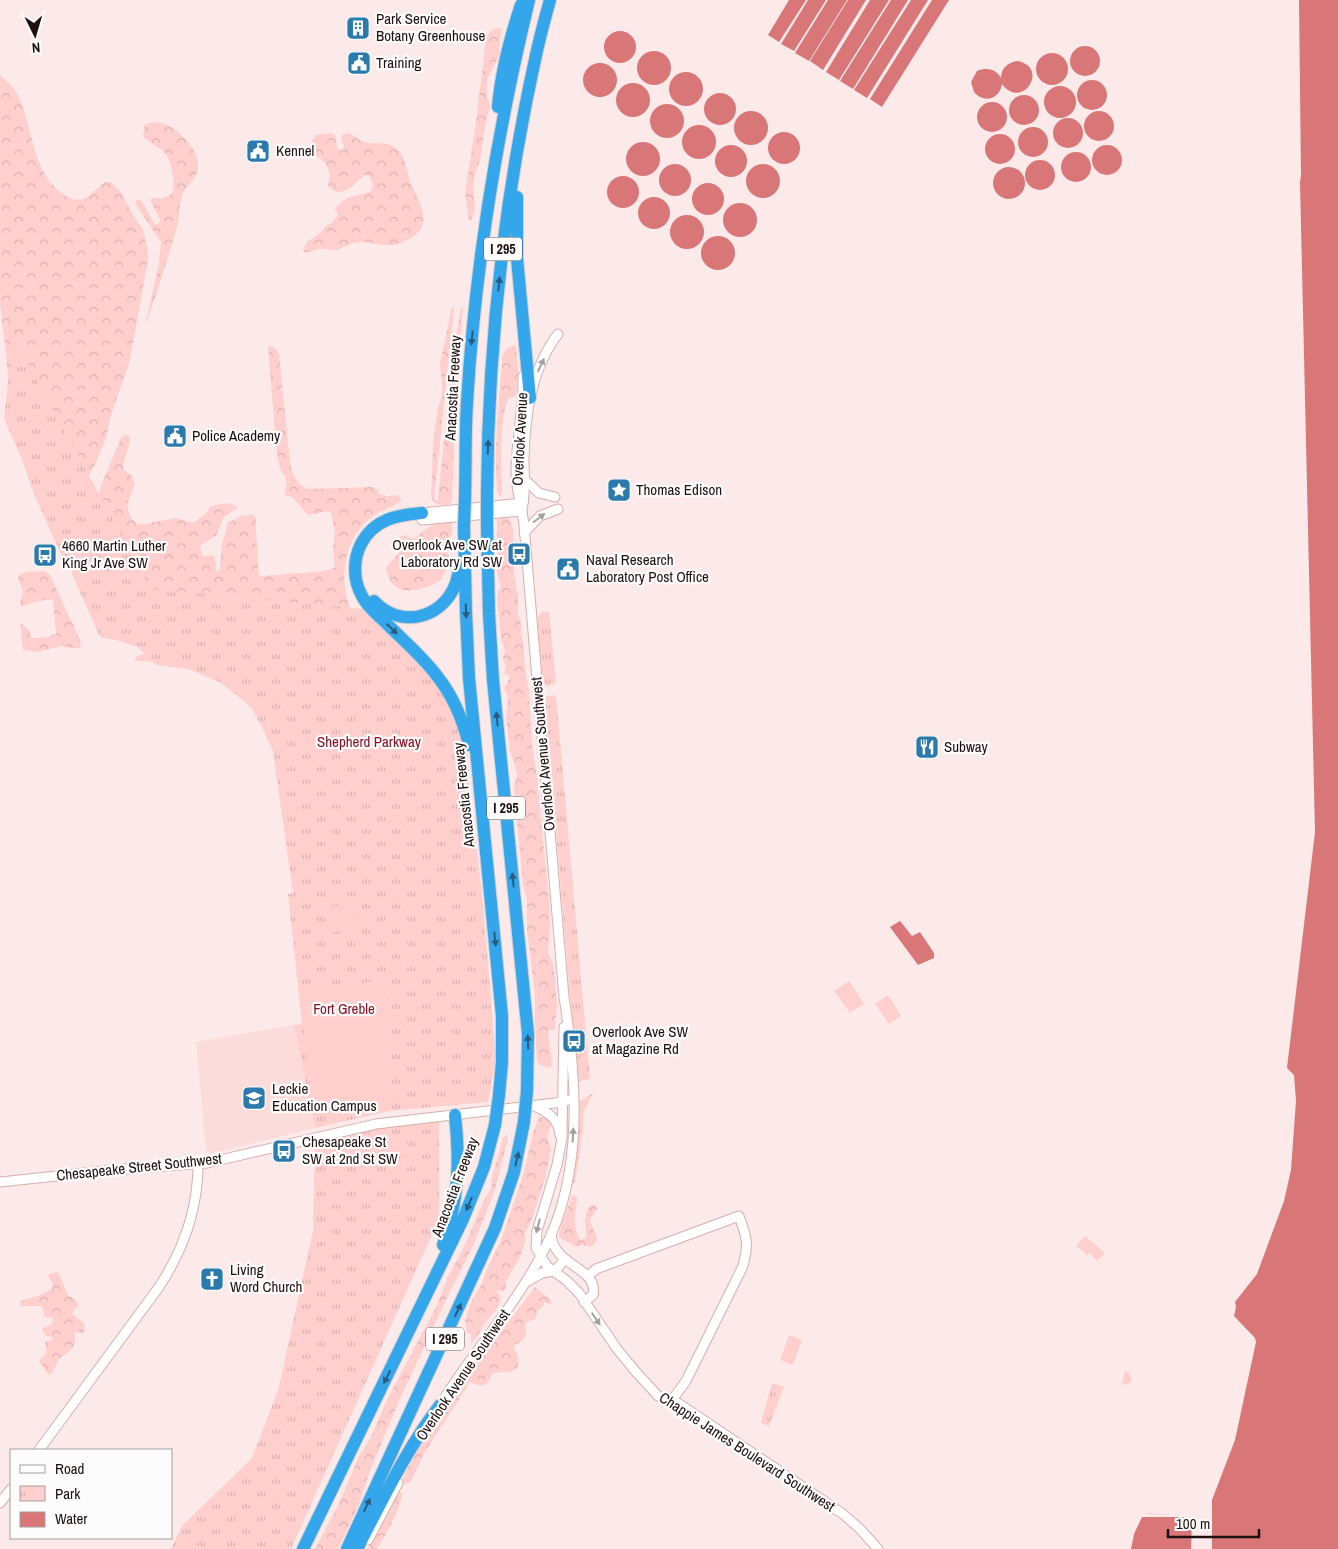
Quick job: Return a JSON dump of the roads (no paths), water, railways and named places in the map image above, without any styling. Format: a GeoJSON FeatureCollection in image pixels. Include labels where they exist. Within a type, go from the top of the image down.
{"type":"FeatureCollection","features":[{"type":"Feature","properties":{"kind":"highway"},"geometry":{"type":"LineString","coordinates":[[491,186],[491,148],[499,90],[512,32],[522,0]]}},
{"type":"Feature","properties":{"kind":"highway","name":"Anacostia Freeway"},"geometry":{"type":"LineString","coordinates":[[303,1549],[471,1201],[495,1125],[500,1095],[502,1016],[470,686],[462,498],[476,295],[491,186],[508,91],[529,0]]}},
{"type":"Feature","properties":{"kind":"highway"},"geometry":{"type":"LineString","coordinates":[[530,398],[517,250],[517,195],[522,151],[549,4]]}},
{"type":"Feature","properties":{"kind":"highway","name":"I 295"},"geometry":{"type":"LineString","coordinates":[[347,1549],[495,1228],[514,1172],[524,1122],[527,1091],[528,1028],[493,672],[487,495],[491,381],[504,240],[525,108],[536,52],[549,4]]}},
{"type":"Feature","properties":{"kind":"highway"},"geometry":{"type":"LineString","coordinates":[[422,516],[386,527],[376,535],[364,557],[363,580],[370,595],[381,608],[398,616],[412,617],[428,614],[442,606],[448,599],[458,577],[462,527]]}},
{"type":"Feature","properties":{"kind":"highway"},"geometry":{"type":"LineString","coordinates":[[422,516],[389,518],[370,531],[362,542],[358,554],[355,567],[356,580],[365,601],[432,669],[445,686],[458,711],[469,746],[479,837],[489,880]]}},
{"type":"Feature","properties":{"kind":"highway"},"geometry":{"type":"LineString","coordinates":[[408,1333],[438,1262],[453,1211],[459,1163],[455,1115]]}},
{"type":"Feature","properties":{"kind":"highway"},"geometry":{"type":"LineString","coordinates":[[357,1549],[406,1456],[440,1404]]}},
{"type":"Feature","properties":{"kind":"street","name":"Overlook Avenue"},"geometry":{"type":"LineString","coordinates":[[522,506],[525,494],[524,452],[530,398],[540,366],[558,334]]}},
{"type":"Feature","properties":{"kind":"street","name":"Overlook Avenue"},"geometry":{"type":"LineString","coordinates":[[522,506],[516,488],[516,466],[522,396],[522,349],[524,341]]}},
{"type":"Feature","properties":{"kind":"street"},"geometry":{"type":"LineString","coordinates":[[524,479],[538,493],[555,497]]}},
{"type":"Feature","properties":{"kind":"street"},"geometry":{"type":"LineString","coordinates":[[422,516],[522,506]]}},
{"type":"Feature","properties":{"kind":"street","name":"Overlook Avenue Southwest"},"geometry":{"type":"LineString","coordinates":[[364,1549],[415,1446],[440,1404],[526,1282],[540,1257],[551,1233],[568,1177],[572,1139],[572,1057],[564,997],[522,506]]}},
{"type":"Feature","properties":{"kind":"street"},"geometry":{"type":"LineString","coordinates":[[524,533],[540,516],[558,509]]}},
{"type":"Feature","properties":{"kind":"street","name":"Overlook Avenue Southwest"},"geometry":{"type":"LineString","coordinates":[[540,1257],[536,1245],[536,1231],[557,1165],[563,1129],[564,997]]}},
{"type":"Feature","properties":{"kind":"street","name":"Chesapeake Street Southwest"},"geometry":{"type":"LineString","coordinates":[[0,1182],[113,1170],[198,1164],[351,1128],[533,1106],[573,1098]]}},
{"type":"Feature","properties":{"kind":"street"},"geometry":{"type":"LineString","coordinates":[[533,1106],[554,1118],[559,1129],[561,1145]]}},
{"type":"Feature","properties":{"kind":"street"},"geometry":{"type":"LineString","coordinates":[[40,1449],[172,1265],[186,1238],[191,1221],[196,1193],[198,1164]]}},
{"type":"Feature","properties":{"kind":"street"},"geometry":{"type":"LineString","coordinates":[[588,1276],[596,1269],[739,1216],[747,1236],[747,1249],[743,1266],[686,1381],[672,1400]]}},
{"type":"Feature","properties":{"kind":"street"},"geometry":{"type":"LineString","coordinates":[[551,1233],[554,1248],[588,1276],[594,1289],[593,1295],[584,1302]]}},
{"type":"Feature","properties":{"kind":"street","name":"Chappie James Boulevard Southwest"},"geometry":{"type":"LineString","coordinates":[[540,1257],[547,1266],[572,1285],[618,1350],[658,1396],[672,1400],[842,1514],[860,1529],[878,1549]]}},
{"type":"Feature","properties":{"kind":"street"},"geometry":{"type":"LineString","coordinates":[[526,1282],[538,1274],[555,1271],[565,1259]]}},
{"type":"Feature","properties":{"kind":"street"},"geometry":{"type":"LineString","coordinates":[[0,1504],[10,1490]]}},
{"type":"Feature","properties":{"kind":"water"},"geometry":{"type":"Polygon","coordinates":[[[789,0],[806,0],[779,42],[768,35],[789,0]]]}},
{"type":"Feature","properties":{"kind":"water"},"geometry":{"type":"Polygon","coordinates":[[[808,0],[826,0],[794,51],[781,44],[808,0]]]}},
{"type":"Feature","properties":{"kind":"water"},"geometry":{"type":"Polygon","coordinates":[[[828,0],[847,0],[809,61],[795,53],[828,0]]]}},
{"type":"Feature","properties":{"kind":"water"},"geometry":{"type":"Polygon","coordinates":[[[848,0],[866,0],[823,70],[810,61],[848,0]]]}},
{"type":"Feature","properties":{"kind":"water"},"geometry":{"type":"Polygon","coordinates":[[[870,0],[889,0],[839,80],[826,72],[870,0]]]}},
{"type":"Feature","properties":{"kind":"water"},"geometry":{"type":"Polygon","coordinates":[[[891,0],[908,0],[853,89],[840,81],[891,0]]]}},
{"type":"Feature","properties":{"kind":"water"},"geometry":{"type":"Polygon","coordinates":[[[911,0],[928,0],[867,98],[854,90],[911,0]]]}},
{"type":"Feature","properties":{"kind":"water"},"geometry":{"type":"Polygon","coordinates":[[[932,0],[949,0],[882,107],[870,99],[932,0]]]}},
{"type":"Feature","properties":{"kind":"water"},"geometry":{"type":"Polygon","coordinates":[[[1299,0],[1338,0],[1338,1549],[1212,1549],[1212,1500],[1235,1440],[1256,1342],[1255,1338],[1234,1316],[1235,1302],[1257,1274],[1284,1201],[1291,1170],[1296,1101],[1294,1075],[1287,1068],[1315,832],[1300,182],[1299,0]]]}},
{"type":"Feature","properties":{"kind":"water"},"geometry":{"type":"Polygon","coordinates":[[[620,31],[626,32],[631,36],[635,41],[635,53],[631,58],[626,62],[620,63],[614,62],[609,58],[605,53],[604,47],[605,41],[609,36],[614,32],[620,31]]]}},
{"type":"Feature","properties":{"kind":"water"},"geometry":{"type":"Polygon","coordinates":[[[1085,46],[1096,50],[1100,61],[1096,72],[1085,76],[1074,72],[1070,61],[1074,50],[1085,46]]]}},
{"type":"Feature","properties":{"kind":"water"},"geometry":{"type":"Polygon","coordinates":[[[654,51],[666,56],[671,68],[666,80],[654,85],[642,80],[637,68],[642,56],[654,51]]]}},
{"type":"Feature","properties":{"kind":"water"},"geometry":{"type":"Polygon","coordinates":[[[1052,53],[1063,58],[1068,69],[1063,80],[1052,85],[1041,80],[1036,69],[1041,58],[1052,53]]]}},
{"type":"Feature","properties":{"kind":"water"},"geometry":{"type":"Polygon","coordinates":[[[1018,61],[1027,65],[1032,71],[1030,85],[1024,90],[1017,93],[1010,91],[1002,84],[1001,89],[995,96],[987,99],[978,96],[974,92],[971,82],[977,71],[991,70],[1001,78],[1002,71],[1006,66],[1018,61]]]}},
{"type":"Feature","properties":{"kind":"water"},"geometry":{"type":"Polygon","coordinates":[[[600,63],[612,68],[617,80],[612,92],[600,97],[588,92],[583,80],[588,68],[600,63]]]}},
{"type":"Feature","properties":{"kind":"water"},"geometry":{"type":"Polygon","coordinates":[[[686,72],[698,77],[703,89],[698,101],[686,106],[674,101],[669,89],[674,77],[686,72]]]}},
{"type":"Feature","properties":{"kind":"water"},"geometry":{"type":"Polygon","coordinates":[[[1092,80],[1103,84],[1107,95],[1103,106],[1092,110],[1081,106],[1077,95],[1081,84],[1092,80]]]}},
{"type":"Feature","properties":{"kind":"water"},"geometry":{"type":"Polygon","coordinates":[[[633,83],[645,88],[650,100],[645,112],[633,117],[621,112],[616,100],[621,88],[633,83]]]}},
{"type":"Feature","properties":{"kind":"water"},"geometry":{"type":"Polygon","coordinates":[[[1060,86],[1071,91],[1076,102],[1071,113],[1060,118],[1049,113],[1044,102],[1049,91],[1060,86]]]}},
{"type":"Feature","properties":{"kind":"water"},"geometry":{"type":"Polygon","coordinates":[[[720,93],[732,97],[736,109],[732,121],[720,125],[708,121],[704,109],[708,97],[720,93]]]}},
{"type":"Feature","properties":{"kind":"water"},"geometry":{"type":"Polygon","coordinates":[[[1024,95],[1035,99],[1039,110],[1035,121],[1024,125],[1013,121],[1009,110],[1013,99],[1024,95]]]}},
{"type":"Feature","properties":{"kind":"water"},"geometry":{"type":"Polygon","coordinates":[[[992,102],[1003,106],[1007,117],[1003,128],[992,132],[981,128],[977,117],[981,106],[992,102]]]}},
{"type":"Feature","properties":{"kind":"water"},"geometry":{"type":"Polygon","coordinates":[[[667,104],[679,109],[684,121],[679,133],[667,138],[655,133],[650,121],[655,109],[667,104]]]}},
{"type":"Feature","properties":{"kind":"water"},"geometry":{"type":"Polygon","coordinates":[[[751,111],[763,116],[768,128],[763,140],[751,145],[739,140],[734,128],[739,116],[751,111]]]}},
{"type":"Feature","properties":{"kind":"water"},"geometry":{"type":"Polygon","coordinates":[[[1099,111],[1110,115],[1114,126],[1110,137],[1099,141],[1088,137],[1084,126],[1088,115],[1099,111]]]}},
{"type":"Feature","properties":{"kind":"water"},"geometry":{"type":"Polygon","coordinates":[[[1068,118],[1079,122],[1083,133],[1079,144],[1068,148],[1057,144],[1053,133],[1057,122],[1068,118]]]}},
{"type":"Feature","properties":{"kind":"water"},"geometry":{"type":"Polygon","coordinates":[[[699,125],[711,130],[716,142],[711,154],[699,159],[687,154],[682,142],[687,130],[699,125]]]}},
{"type":"Feature","properties":{"kind":"water"},"geometry":{"type":"Polygon","coordinates":[[[1033,127],[1044,131],[1048,142],[1044,153],[1033,157],[1022,153],[1018,142],[1022,131],[1033,127]]]}},
{"type":"Feature","properties":{"kind":"water"},"geometry":{"type":"Polygon","coordinates":[[[784,132],[790,133],[795,137],[799,142],[799,154],[795,159],[790,163],[784,164],[778,163],[773,159],[769,154],[768,148],[769,142],[773,137],[778,133],[784,132]]]}},
{"type":"Feature","properties":{"kind":"water"},"geometry":{"type":"Polygon","coordinates":[[[1000,134],[1011,138],[1015,149],[1011,160],[1000,164],[989,160],[985,149],[989,138],[1000,134]]]}},
{"type":"Feature","properties":{"kind":"water"},"geometry":{"type":"Polygon","coordinates":[[[643,142],[655,147],[660,159],[655,171],[643,176],[631,171],[626,159],[631,147],[643,142]]]}},
{"type":"Feature","properties":{"kind":"water"},"geometry":{"type":"Polygon","coordinates":[[[731,145],[743,149],[747,161],[743,173],[731,177],[719,173],[715,161],[719,149],[731,145]]]}},
{"type":"Feature","properties":{"kind":"water"},"geometry":{"type":"Polygon","coordinates":[[[1107,145],[1118,149],[1122,160],[1118,171],[1107,175],[1096,171],[1092,160],[1096,149],[1107,145]]]}},
{"type":"Feature","properties":{"kind":"water"},"geometry":{"type":"Polygon","coordinates":[[[1076,152],[1087,156],[1091,167],[1087,178],[1076,182],[1065,178],[1061,167],[1065,156],[1076,152]]]}},
{"type":"Feature","properties":{"kind":"water"},"geometry":{"type":"Polygon","coordinates":[[[1040,160],[1051,164],[1055,175],[1051,186],[1040,190],[1029,186],[1025,175],[1029,164],[1040,160]]]}},
{"type":"Feature","properties":{"kind":"water"},"geometry":{"type":"Polygon","coordinates":[[[675,164],[681,165],[686,169],[690,174],[690,186],[686,191],[681,195],[675,196],[669,195],[664,191],[660,186],[659,180],[660,174],[664,169],[669,165],[675,164]]]}},
{"type":"Feature","properties":{"kind":"water"},"geometry":{"type":"Polygon","coordinates":[[[763,164],[775,169],[780,181],[775,193],[763,198],[751,193],[746,181],[751,169],[763,164]]]}},
{"type":"Feature","properties":{"kind":"water"},"geometry":{"type":"Polygon","coordinates":[[[1009,167],[1020,172],[1025,183],[1020,194],[1009,199],[998,194],[993,183],[998,172],[1009,167]]]}},
{"type":"Feature","properties":{"kind":"water"},"geometry":{"type":"Polygon","coordinates":[[[623,176],[629,177],[634,181],[638,186],[638,198],[634,203],[629,207],[623,208],[617,207],[612,203],[608,198],[607,192],[608,186],[612,181],[617,177],[623,176]]]}},
{"type":"Feature","properties":{"kind":"water"},"geometry":{"type":"Polygon","coordinates":[[[708,183],[720,187],[724,199],[720,211],[708,215],[696,211],[692,199],[696,187],[708,183]]]}},
{"type":"Feature","properties":{"kind":"water"},"geometry":{"type":"Polygon","coordinates":[[[654,197],[660,198],[665,202],[669,207],[669,219],[665,224],[660,228],[654,229],[648,228],[643,224],[639,219],[638,213],[639,207],[643,202],[648,198],[654,197]]]}},
{"type":"Feature","properties":{"kind":"water"},"geometry":{"type":"Polygon","coordinates":[[[740,203],[752,208],[757,220],[752,232],[740,237],[728,232],[723,220],[728,208],[740,203]]]}},
{"type":"Feature","properties":{"kind":"water"},"geometry":{"type":"Polygon","coordinates":[[[687,215],[694,216],[699,220],[703,225],[703,239],[699,244],[694,248],[687,249],[680,248],[675,244],[671,239],[670,232],[671,225],[675,220],[680,216],[687,215]]]}},
{"type":"Feature","properties":{"kind":"water"},"geometry":{"type":"Polygon","coordinates":[[[718,236],[730,241],[735,253],[730,265],[718,270],[706,265],[701,253],[706,241],[718,236]]]}},
{"type":"Feature","properties":{"kind":"water"},"geometry":{"type":"Polygon","coordinates":[[[900,921],[912,936],[920,932],[934,953],[934,958],[918,965],[890,927],[900,921]]]}},
{"type":"Feature","properties":{"kind":"water"},"geometry":{"type":"Polygon","coordinates":[[[1139,1513],[1188,1516],[1193,1522],[1193,1549],[1129,1549],[1139,1513]]]}},
{"type":"Feature","properties":{"kind":"place","name":"Park Service Botany Greenhouse"},"geometry":{"type":"Point","coordinates":[358,28]}},
{"type":"Feature","properties":{"kind":"place","name":"Training"},"geometry":{"type":"Point","coordinates":[359,63]}},
{"type":"Feature","properties":{"kind":"place","name":"Kennel"},"geometry":{"type":"Point","coordinates":[258,151]}},
{"type":"Feature","properties":{"kind":"place","name":"Police Academy"},"geometry":{"type":"Point","coordinates":[175,436]}},
{"type":"Feature","properties":{"kind":"place","name":"Thomas Edison"},"geometry":{"type":"Point","coordinates":[619,490]}},
{"type":"Feature","properties":{"kind":"place","name":"Overlook Ave SW at Laboratory Rd SW"},"geometry":{"type":"Point","coordinates":[519,554]}},
{"type":"Feature","properties":{"kind":"place","name":"4660 Martin Luther King Jr Ave SW"},"geometry":{"type":"Point","coordinates":[45,555]}},
{"type":"Feature","properties":{"kind":"place","name":"Naval Research Laboratory Post Office"},"geometry":{"type":"Point","coordinates":[568,569]}},
{"type":"Feature","properties":{"kind":"place","name":"Subway"},"geometry":{"type":"Point","coordinates":[927,747]}},
{"type":"Feature","properties":{"kind":"place","name":"Overlook Ave SW at Magazine Rd"},"geometry":{"type":"Point","coordinates":[574,1041]}},
{"type":"Feature","properties":{"kind":"place","name":"Leckie Education Campus"},"geometry":{"type":"Point","coordinates":[254,1098]}},
{"type":"Feature","properties":{"kind":"place","name":"Chesapeake St SW at 2nd St SW"},"geometry":{"type":"Point","coordinates":[284,1151]}},
{"type":"Feature","properties":{"kind":"place","name":"Living Word Church"},"geometry":{"type":"Point","coordinates":[212,1279]}},
{"type":"Feature","properties":{"kind":"park label","name":"Shepherd Parkway"},"geometry":{"type":"Point","coordinates":[369,742]}},
{"type":"Feature","properties":{"kind":"park label","name":"Fort Greble"},"geometry":{"type":"Point","coordinates":[344,1009]}}]}
